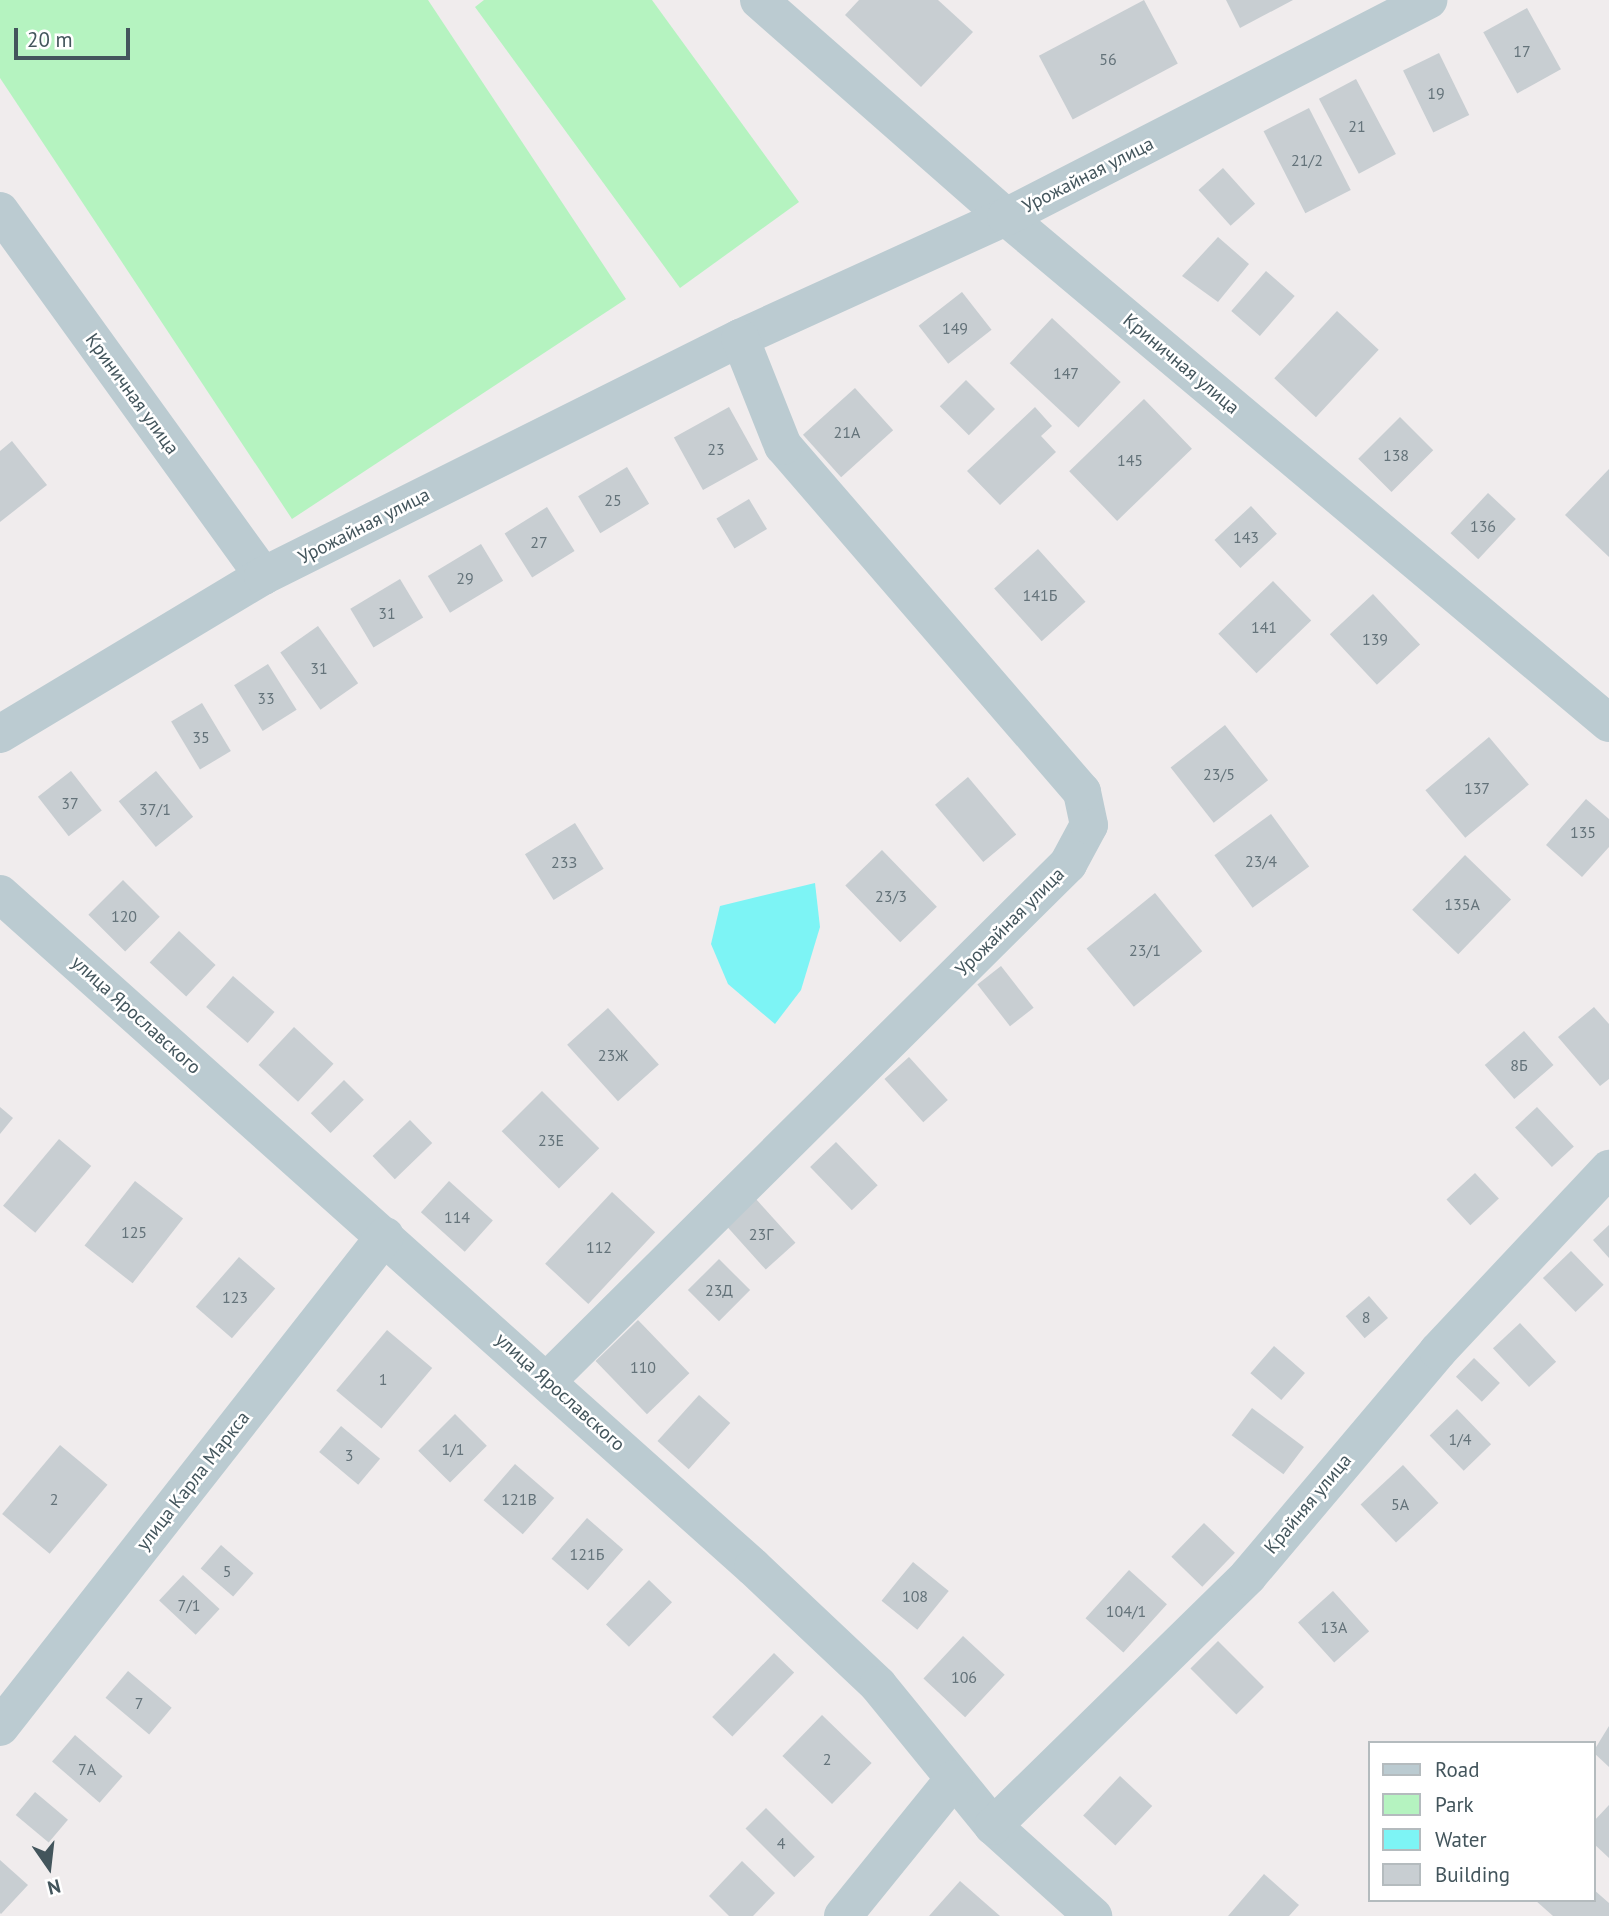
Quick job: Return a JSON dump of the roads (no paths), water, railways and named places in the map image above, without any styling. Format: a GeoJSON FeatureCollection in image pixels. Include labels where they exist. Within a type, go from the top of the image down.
{"type":"FeatureCollection","features":[{"type":"Feature","properties":{"kind":"street","name":"Криничная улица"},"geometry":{"type":"LineString","coordinates":[[758,0],[1006,217],[1609,723]]}},
{"type":"Feature","properties":{"kind":"street","name":"Урожайная улица"},"geometry":{"type":"LineString","coordinates":[[0,734],[263,576],[740,338],[1006,217],[1429,0]]}},
{"type":"Feature","properties":{"kind":"street","name":"Криничная улица"},"geometry":{"type":"LineString","coordinates":[[0,211],[263,576]]}},
{"type":"Feature","properties":{"kind":"street","name":"Урожайная улица"},"geometry":{"type":"LineString","coordinates":[[548,1380],[1068,864],[1089,825],[1082,792],[783,446],[740,338]]}},
{"type":"Feature","properties":{"kind":"street","name":"улица Ярославского"},"geometry":{"type":"LineString","coordinates":[[0,894],[548,1380],[878,1685],[993,1826],[1093,1916]]}},
{"type":"Feature","properties":{"kind":"street","name":"Крайняя улица"},"geometry":{"type":"LineString","coordinates":[[993,1826],[1248,1576],[1438,1351],[1609,1169]]}},
{"type":"Feature","properties":{"kind":"street","name":"улица Карла Маркса"},"geometry":{"type":"LineString","coordinates":[[0,1727],[385,1236]]}},
{"type":"Feature","properties":{"kind":"street"},"geometry":{"type":"LineString","coordinates":[[843,1916],[954,1779]]}},
{"type":"Feature","properties":{"kind":"water"},"geometry":{"type":"Polygon","coordinates":[[[815,883],[820,927],[801,990],[775,1024],[728,984],[711,944],[720,906],[815,883]]]}}]}
